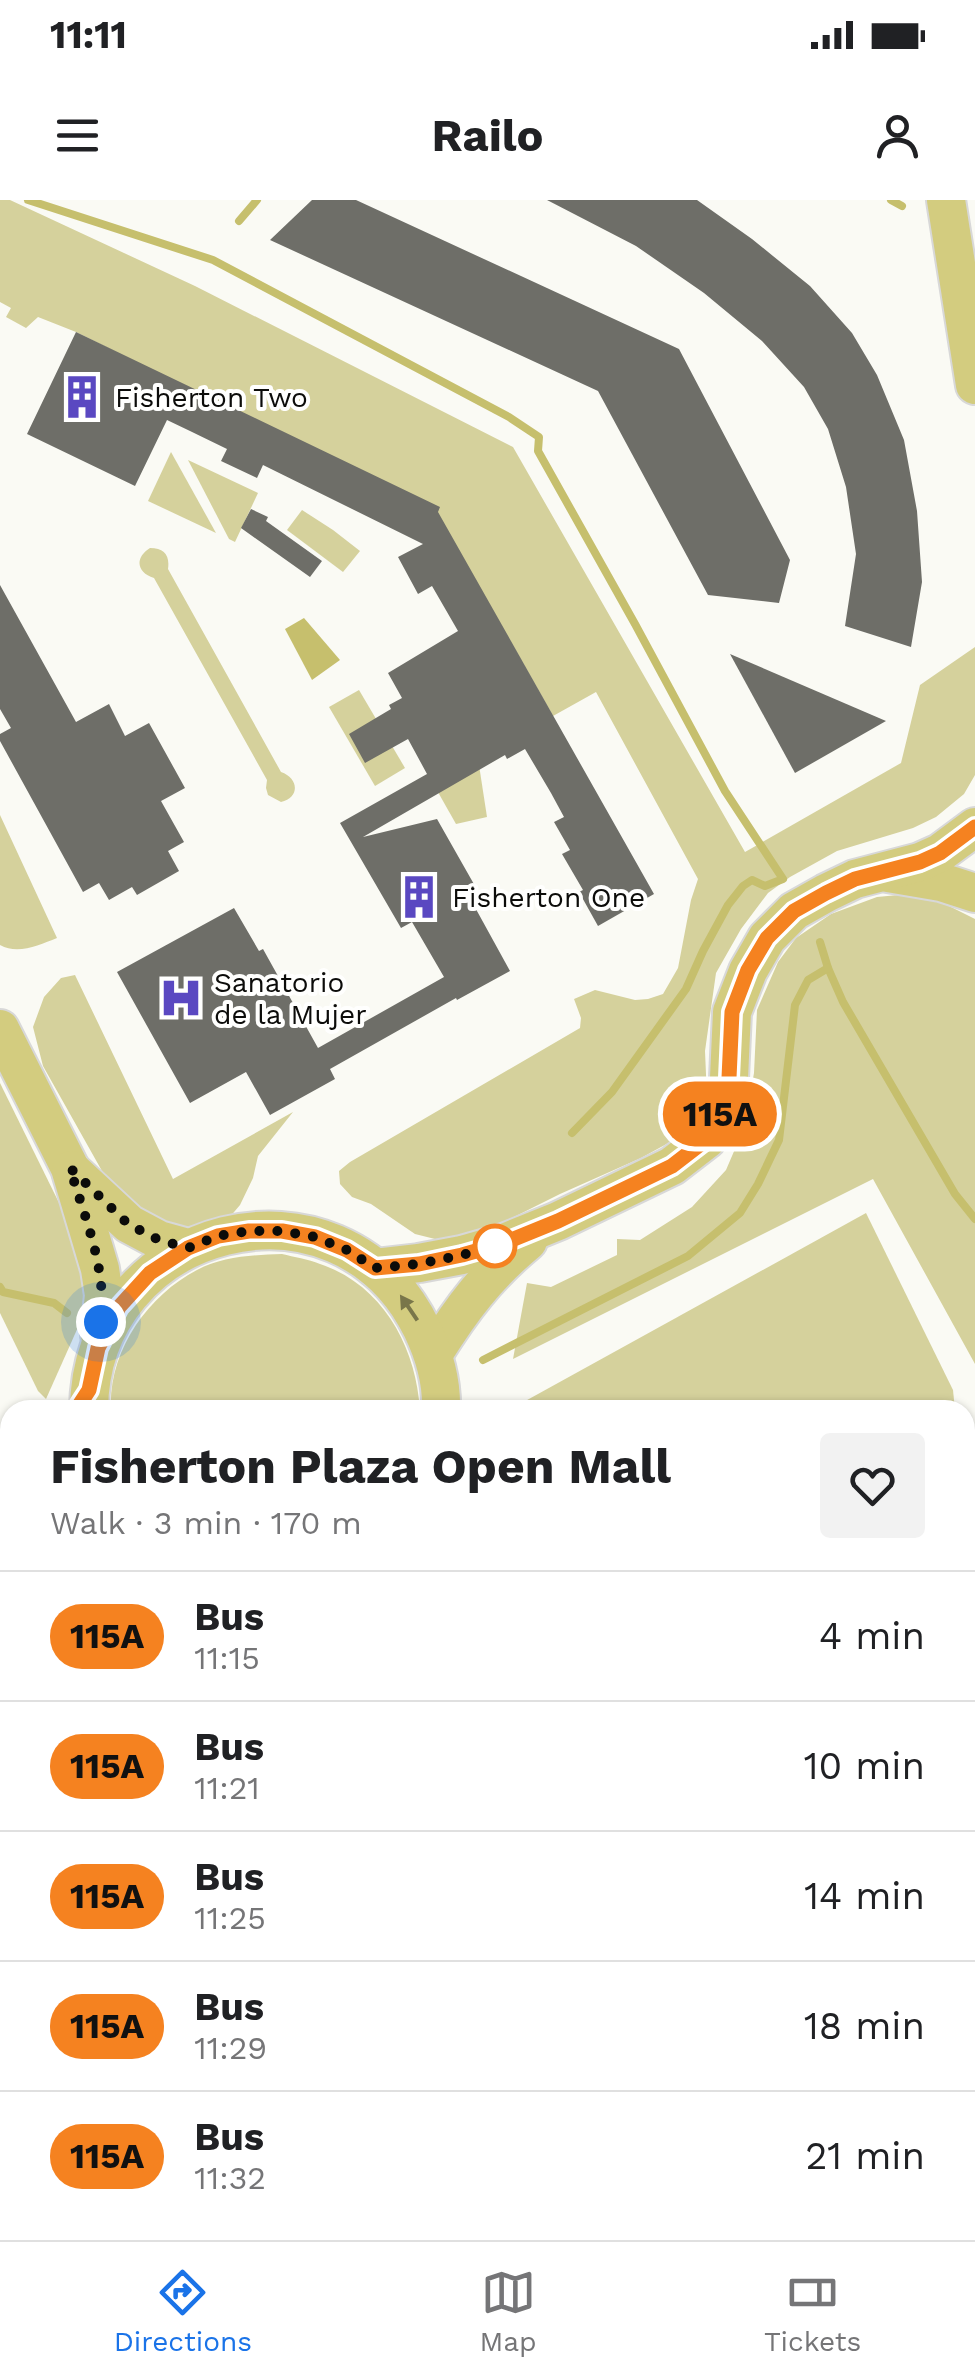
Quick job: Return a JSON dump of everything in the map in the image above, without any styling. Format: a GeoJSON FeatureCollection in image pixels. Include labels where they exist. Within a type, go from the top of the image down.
{"type":"FeatureCollection","features":[{"type":"Feature","properties":{"kind":"main road"},"geometry":{"type":"LineString","coordinates":[[946,200],[975,385]]}},
{"type":"Feature","properties":{"kind":"main road"},"geometry":{"type":"LineString","coordinates":[[375,1268],[419,1264],[504,1243],[672,1166],[707,1139],[728,1100],[732,1012],[748,970],[767,938],[794,911],[826,893],[855,879],[920,862],[940,853],[975,827]]}},
{"type":"Feature","properties":{"kind":"main road"},"geometry":{"type":"LineString","coordinates":[[975,842],[975,868]]}},
{"type":"Feature","properties":{"kind":"main road"},"geometry":{"type":"LineString","coordinates":[[886,872],[975,893]]}},
{"type":"Feature","properties":{"kind":"main road"},"geometry":{"type":"LineString","coordinates":[[0,1029],[70,1168],[100,1269],[104,1295],[98,1348],[86,1400]]}},
{"type":"Feature","properties":{"kind":"main road"},"geometry":{"type":"LineString","coordinates":[[70,1168],[128,1224],[159,1240],[188,1248]]}},
{"type":"Feature","properties":{"kind":"main road"},"geometry":{"type":"LineString","coordinates":[[434,1353],[464,1306],[501,1264],[544,1227]]}},
{"type":"Feature","properties":{"kind":"main road"},"geometry":{"type":"LineString","coordinates":[[98,1348],[119,1307],[150,1273],[188,1248],[218,1236],[282,1231],[315,1237],[347,1250],[375,1268],[411,1306],[434,1353],[441,1400]]}},
{"type":"Feature","properties":{"kind":"shaded area"},"geometry":{"type":"Polygon","coordinates":[[[0,200],[10,200],[195,286],[513,447],[745,852],[901,763],[920,685],[975,647],[975,775],[964,794],[936,817],[837,851],[768,893],[741,929],[716,973],[705,1051],[707,1098],[692,1124],[672,1141],[500,1224],[443,1241],[415,1234],[371,1204],[352,1197],[340,1184],[339,1171],[350,1162],[580,1028],[581,1018],[574,999],[595,990],[635,1000],[663,994],[678,968],[698,879],[596,692],[553,716],[437,512],[76,332],[38,317],[26,328],[6,317],[11,308],[0,302],[0,200]]]}},
{"type":"Feature","properties":{"kind":"shaded area"},"geometry":{"type":"Polygon","coordinates":[[[171,452],[216,533],[148,501],[171,452]]]}},
{"type":"Feature","properties":{"kind":"shaded area"},"geometry":{"type":"Polygon","coordinates":[[[188,460],[258,493],[235,542],[229,539],[188,460]]]}},
{"type":"Feature","properties":{"kind":"shaded area"},"geometry":{"type":"Polygon","coordinates":[[[302,510],[360,551],[343,572],[287,530],[302,510]]]}},
{"type":"Feature","properties":{"kind":"shaded area"},"geometry":{"type":"Polygon","coordinates":[[[150,548],[167,556],[168,569],[281,772],[294,783],[294,792],[287,800],[281,802],[268,795],[267,780],[154,578],[141,569],[141,556],[150,548]]]}},
{"type":"Feature","properties":{"kind":"shaded area"},"geometry":{"type":"Polygon","coordinates":[[[304,618],[340,660],[312,680],[285,629],[304,618]]]}},
{"type":"Feature","properties":{"kind":"shaded area"},"geometry":{"type":"Polygon","coordinates":[[[359,690],[405,768],[375,786],[329,707],[359,690]]]}},
{"type":"Feature","properties":{"kind":"shaded area"},"geometry":{"type":"Polygon","coordinates":[[[477,752],[487,817],[456,824],[430,778],[477,752]]]}},
{"type":"Feature","properties":{"kind":"shaded area"},"geometry":{"type":"Polygon","coordinates":[[[0,815],[57,938],[28,948],[0,945],[0,815]]]}},
{"type":"Feature","properties":{"kind":"shaded area"},"geometry":{"type":"Polygon","coordinates":[[[898,895],[941,902],[975,919],[975,1364],[873,1179],[513,1359],[527,1283],[551,1287],[617,1255],[617,1239],[640,1240],[692,1207],[726,1170],[744,1128],[754,1073],[757,1010],[778,962],[796,938],[831,914],[877,897],[898,895]]]}},
{"type":"Feature","properties":{"kind":"shaded area"},"geometry":{"type":"Polygon","coordinates":[[[75,975],[173,1179],[293,1112],[258,1156],[240,1205],[223,1225],[198,1233],[166,1232],[111,1187],[43,1066],[33,1027],[44,997],[61,978],[75,975]]]}},
{"type":"Feature","properties":{"kind":"shaded area"},"geometry":{"type":"Polygon","coordinates":[[[0,1083],[67,1219],[85,1279],[83,1316],[46,1399],[38,1391],[0,1313],[0,1083]]]}},
{"type":"Feature","properties":{"kind":"shaded area"},"geometry":{"type":"Polygon","coordinates":[[[866,1213],[953,1390],[954,1400],[527,1400],[866,1213]]]}},
{"type":"Feature","properties":{"kind":"shaded area"},"geometry":{"type":"Polygon","coordinates":[[[282,1254],[315,1262],[362,1287],[392,1321],[403,1342],[419,1400],[111,1400],[116,1367],[147,1310],[197,1270],[249,1256],[282,1254]]]}},
{"type":"Feature","properties":{"kind":"building"},"geometry":{"type":"Polygon","coordinates":[[[312,200],[356,200],[679,349],[790,560],[779,603],[708,595],[598,391],[270,240],[312,200]]]}},
{"type":"Feature","properties":{"kind":"building"},"geometry":{"type":"Polygon","coordinates":[[[547,200],[697,200],[810,286],[852,333],[877,375],[904,440],[917,511],[922,582],[911,647],[845,626],[856,554],[846,487],[828,429],[804,387],[762,341],[704,293],[636,246],[547,200]]]}},
{"type":"Feature","properties":{"kind":"building"},"geometry":{"type":"Polygon","coordinates":[[[76,332],[440,507],[438,512],[654,894],[598,926],[562,854],[570,850],[554,822],[564,817],[551,793],[525,749],[507,759],[505,755],[363,837],[437,819],[475,886],[466,891],[510,971],[330,1069],[335,1079],[270,1115],[246,1072],[190,1103],[117,972],[234,908],[259,951],[263,949],[318,1048],[444,977],[412,922],[401,928],[340,823],[427,774],[408,739],[365,763],[349,734],[402,698],[388,673],[458,631],[432,586],[418,594],[398,557],[423,544],[263,465],[257,478],[221,461],[227,449],[167,420],[135,486],[27,434],[76,332]]]}},
{"type":"Feature","properties":{"kind":"building"},"geometry":{"type":"Polygon","coordinates":[[[251,509],[268,517],[266,521],[322,561],[310,577],[241,528],[251,509]]]}},
{"type":"Feature","properties":{"kind":"building"},"geometry":{"type":"Polygon","coordinates":[[[0,585],[76,722],[109,704],[125,736],[149,723],[185,788],[161,801],[184,842],[168,851],[179,871],[137,895],[132,887],[109,900],[99,883],[83,892],[0,741],[0,734],[11,728],[0,709],[0,585]]]}},
{"type":"Feature","properties":{"kind":"building"},"geometry":{"type":"Polygon","coordinates":[[[730,654],[886,721],[795,773],[730,654]]]}},
{"type":"Feature","properties":{"kind":"waterway"},"geometry":{"type":"LineString","coordinates":[[28,200],[213,260],[509,417],[539,437],[538,451],[725,791],[783,879],[765,886],[752,880],[743,886],[728,905],[686,989],[612,1092],[572,1133]]}},
{"type":"Feature","properties":{"kind":"waterway"},"geometry":{"type":"LineString","coordinates":[[239,221],[257,200]]}},
{"type":"Feature","properties":{"kind":"waterway"},"geometry":{"type":"LineString","coordinates":[[891,200],[902,206]]}},
{"type":"Feature","properties":{"kind":"waterway"},"geometry":{"type":"LineString","coordinates":[[820,942],[843,1002],[955,1194],[975,1219]]}},
{"type":"Feature","properties":{"kind":"waterway"},"geometry":{"type":"LineString","coordinates":[[483,1360],[688,1256],[740,1213],[779,1140],[795,1005],[808,980],[828,968]]}},
{"type":"Feature","properties":{"kind":"waterway"},"geometry":{"type":"LineString","coordinates":[[0,1287],[3,1292],[54,1303],[67,1313]]}},
{"type":"Feature","properties":{"kind":"bus line","name":"115A"},"geometry":{"type":"LineString","coordinates":[[82,1400],[89,1390],[98,1348],[119,1307],[150,1273],[188,1248],[218,1236],[282,1231],[315,1237],[347,1250],[375,1268],[419,1264],[504,1243],[672,1166],[707,1139],[728,1100],[732,1012],[748,970],[767,938],[794,911],[826,893],[855,879],[920,862],[940,853],[975,827]]}},
{"type":"Feature","properties":{"kind":"place","name":"Fisherton Two"},"geometry":{"type":"Point","coordinates":[82,397]}},
{"type":"Feature","properties":{"kind":"place","name":"Fisherton One"},"geometry":{"type":"Point","coordinates":[419,897]}},
{"type":"Feature","properties":{"kind":"place","name":"Sanatorio de la Mujer"},"geometry":{"type":"Point","coordinates":[181,998]}},
{"type":"Feature","properties":{"kind":"route"},"geometry":{"type":"LineString","coordinates":[[101,1322],[104,1295],[100,1269],[70,1168],[128,1224],[159,1240],[188,1248],[218,1236],[282,1231],[315,1237],[347,1250],[375,1268],[419,1264],[504,1243],[495,1246]]}}]}
